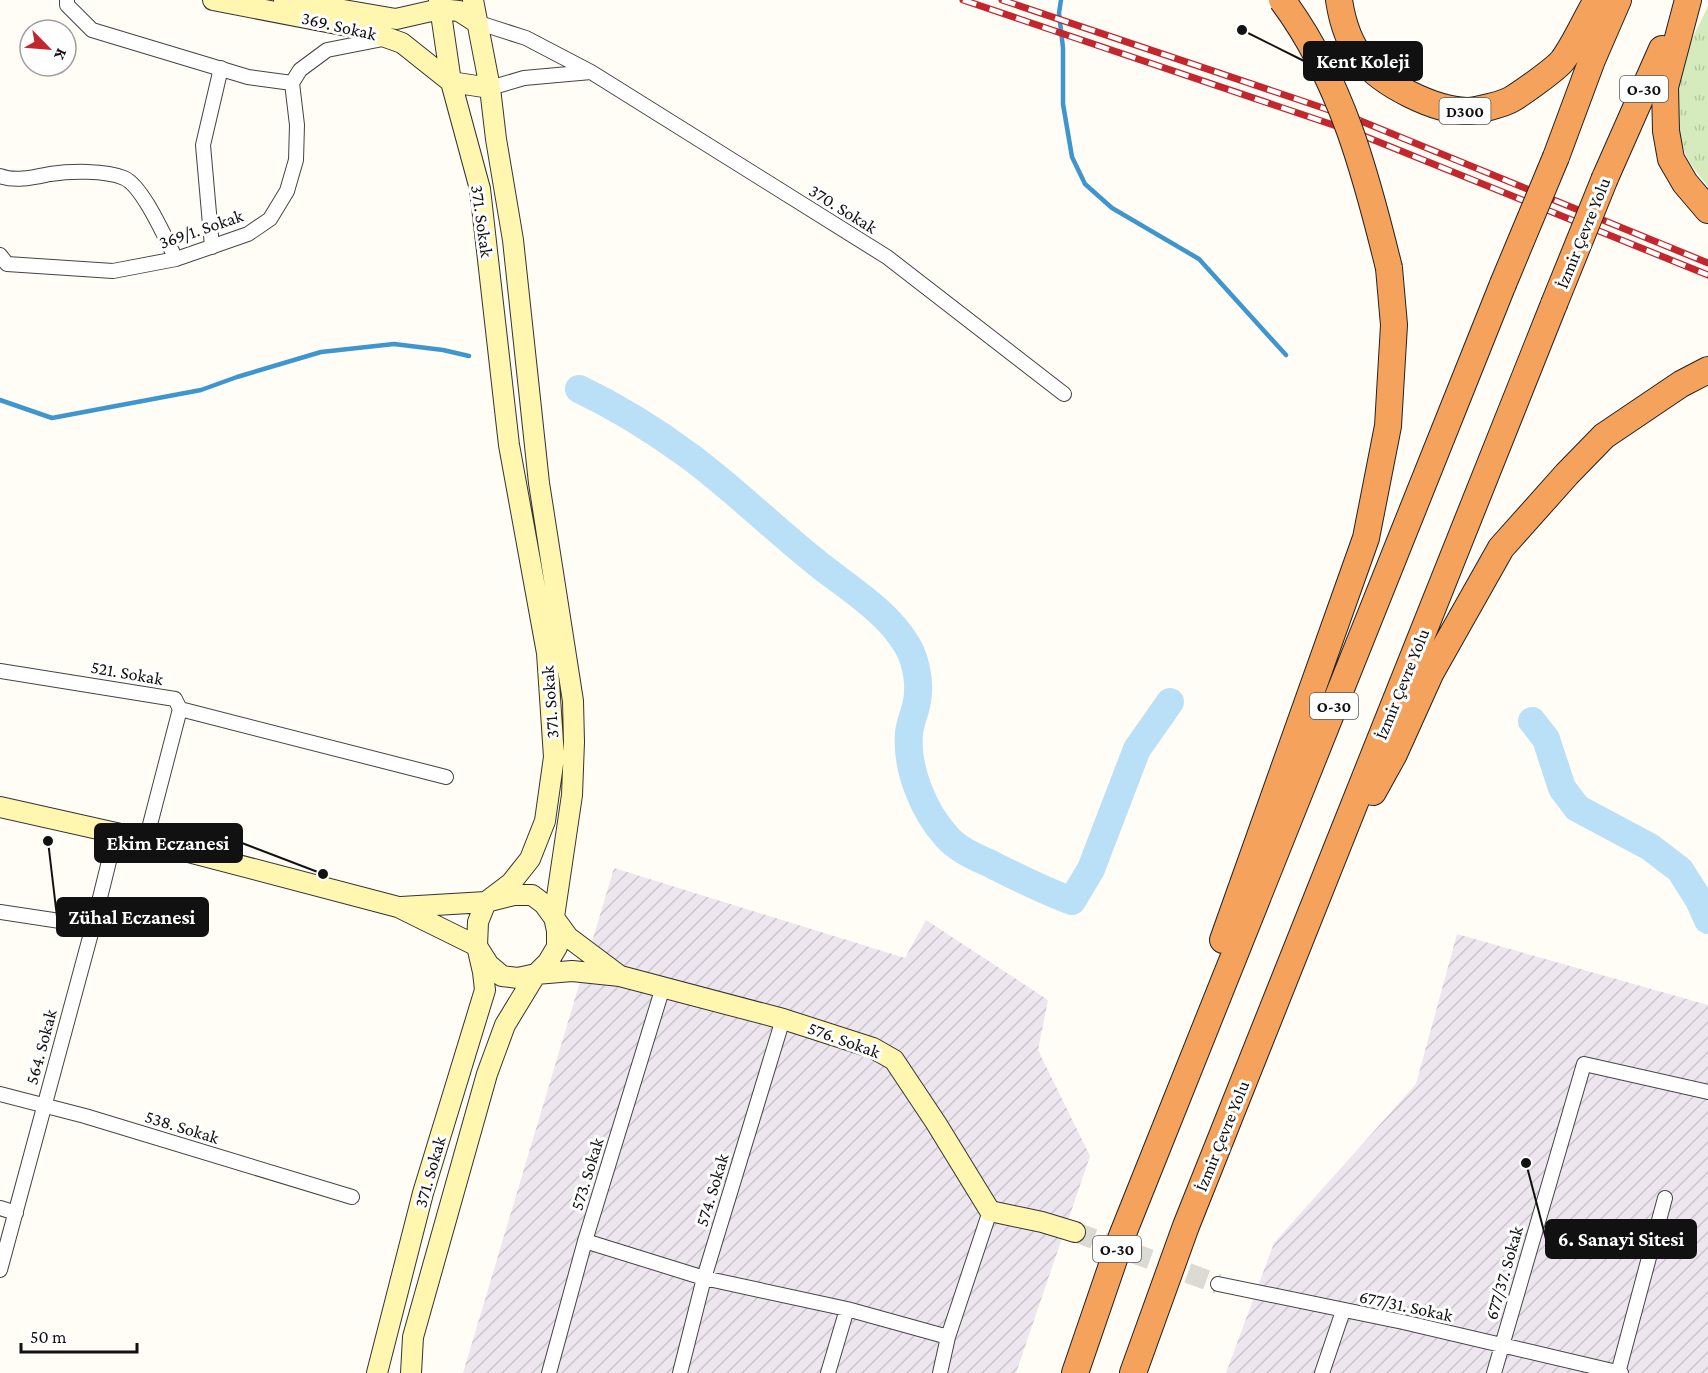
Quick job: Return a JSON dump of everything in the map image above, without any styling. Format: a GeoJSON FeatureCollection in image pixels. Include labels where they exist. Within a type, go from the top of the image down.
{"type":"FeatureCollection","features":[{"type":"Feature","properties":{"kind":"highway"},"geometry":{"type":"LineString","coordinates":[[1166,1127],[1195,1016],[1366,538],[1388,426],[1394,325],[1389,268],[1366,176],[1340,102],[1299,22],[1282,0]]}},
{"type":"Feature","properties":{"kind":"highway","name":"D300"},"geometry":{"type":"LineString","coordinates":[[1339,0],[1341,17],[1350,38],[1372,70],[1390,83],[1424,100],[1445,108],[1469,111],[1510,101],[1562,62],[1597,0]]}},
{"type":"Feature","properties":{"kind":"highway","name":"O-30"},"geometry":{"type":"LineString","coordinates":[[1075,1373],[1122,1236],[1618,0]]}},
{"type":"Feature","properties":{"kind":"highway","name":"İzmir Çevre Yolu"},"geometry":{"type":"LineString","coordinates":[[1133,1373],[1186,1226],[1554,304],[1605,178],[1683,0]]}},
{"type":"Feature","properties":{"kind":"highway"},"geometry":{"type":"LineString","coordinates":[[1688,0],[1665,87],[1666,131],[1671,159],[1685,183],[1708,210]]}},
{"type":"Feature","properties":{"kind":"highway"},"geometry":{"type":"LineString","coordinates":[[1327,873],[1394,754],[1431,672],[1501,548],[1604,436],[1681,384],[1708,370]]}},
{"type":"Feature","properties":{"kind":"main road","name":"369. Sokak"},"geometry":{"type":"LineString","coordinates":[[213,0],[363,29],[402,43],[451,82]]}},
{"type":"Feature","properties":{"kind":"main road","name":"369. Sokak"},"geometry":{"type":"LineString","coordinates":[[284,0],[396,19],[440,4]]}},
{"type":"Feature","properties":{"kind":"main road","name":"371. Sokak"},"geometry":{"type":"LineString","coordinates":[[411,1373],[414,1337],[487,1074],[505,1025],[536,974],[548,962],[557,947],[554,917],[572,795],[573,701],[539,483],[513,240],[490,88],[473,0]]}},
{"type":"Feature","properties":{"kind":"main road"},"geometry":{"type":"LineString","coordinates":[[440,4],[459,11],[476,22]]}},
{"type":"Feature","properties":{"kind":"main road","name":"371. Sokak"},"geometry":{"type":"LineString","coordinates":[[377,1373],[423,1193],[485,990],[477,946],[478,922],[486,902],[511,883],[530,859],[545,820],[554,757],[547,653],[509,445],[480,189],[451,82],[440,4]]}},
{"type":"Feature","properties":{"kind":"main road"},"geometry":{"type":"LineString","coordinates":[[451,82],[490,88]]}},
{"type":"Feature","properties":{"kind":"main road"},"geometry":{"type":"LineString","coordinates":[[0,807],[146,840],[398,907],[477,946],[489,965],[502,976],[518,978],[572,971],[620,976]]}},
{"type":"Feature","properties":{"kind":"main road"},"geometry":{"type":"LineString","coordinates":[[398,907],[486,902],[514,895],[532,895],[544,904],[568,937],[620,976]]}},
{"type":"Feature","properties":{"kind":"main road","name":"576. Sokak"},"geometry":{"type":"LineString","coordinates":[[620,976],[783,1019],[873,1048],[894,1060],[990,1211]]}},
{"type":"Feature","properties":{"kind":"main road"},"geometry":{"type":"LineString","coordinates":[[990,1211],[1075,1232]]}},
{"type":"Feature","properties":{"kind":"street"},"geometry":{"type":"LineString","coordinates":[[66,0],[67,5],[92,30],[248,77],[292,83],[300,70],[327,50],[388,38]]}},
{"type":"Feature","properties":{"kind":"street","name":"370. Sokak"},"geometry":{"type":"LineString","coordinates":[[476,22],[526,38],[591,72],[888,257],[1064,393]]}},
{"type":"Feature","properties":{"kind":"street"},"geometry":{"type":"LineString","coordinates":[[212,247],[203,145],[221,68]]}},
{"type":"Feature","properties":{"kind":"street"},"geometry":{"type":"LineString","coordinates":[[490,88],[524,78],[591,72]]}},
{"type":"Feature","properties":{"kind":"street","name":"369/1. Sokak"},"geometry":{"type":"LineString","coordinates":[[0,255],[7,264],[112,271],[176,259],[248,234],[270,219],[287,191],[296,159],[297,125],[292,83]]}},
{"type":"Feature","properties":{"kind":"street"},"geometry":{"type":"LineString","coordinates":[[0,176],[6,178],[32,177],[66,172],[125,178],[148,205],[176,259]]}},
{"type":"Feature","properties":{"kind":"street","name":"521. Sokak"},"geometry":{"type":"LineString","coordinates":[[0,671],[175,699],[180,709],[146,840]]}},
{"type":"Feature","properties":{"kind":"street"},"geometry":{"type":"LineString","coordinates":[[180,709],[446,777]]}},
{"type":"Feature","properties":{"kind":"street","name":"564. Sokak"},"geometry":{"type":"LineString","coordinates":[[0,1270],[116,833]]}},
{"type":"Feature","properties":{"kind":"street"},"geometry":{"type":"LineString","coordinates":[[0,912],[93,926]]}},
{"type":"Feature","properties":{"kind":"street","name":"573. Sokak"},"geometry":{"type":"LineString","coordinates":[[549,1373],[585,1241],[663,987]]}},
{"type":"Feature","properties":{"kind":"street","name":"574. Sokak"},"geometry":{"type":"LineString","coordinates":[[680,1373],[704,1278],[783,1019]]}},
{"type":"Feature","properties":{"kind":"street","name":"677/37. Sokak"},"geometry":{"type":"LineString","coordinates":[[1494,1373],[1584,1064],[1708,1092]]}},
{"type":"Feature","properties":{"kind":"street","name":"538. Sokak"},"geometry":{"type":"LineString","coordinates":[[0,1094],[85,1116],[352,1197]]}},
{"type":"Feature","properties":{"kind":"street"},"geometry":{"type":"LineString","coordinates":[[1619,1373],[1665,1198]]}},
{"type":"Feature","properties":{"kind":"street"},"geometry":{"type":"LineString","coordinates":[[0,1208],[16,1213]]}},
{"type":"Feature","properties":{"kind":"street"},"geometry":{"type":"LineString","coordinates":[[940,1373],[948,1337],[990,1211]]}},
{"type":"Feature","properties":{"kind":"street"},"geometry":{"type":"LineString","coordinates":[[585,1241],[704,1278],[847,1309],[948,1337]]}},
{"type":"Feature","properties":{"kind":"street","name":"677/31. Sokak"},"geometry":{"type":"LineString","coordinates":[[1218,1284],[1403,1322],[1619,1373]]}},
{"type":"Feature","properties":{"kind":"street"},"geometry":{"type":"LineString","coordinates":[[828,1373],[847,1309]]}},
{"type":"Feature","properties":{"kind":"street"},"geometry":{"type":"LineString","coordinates":[[1322,1373],[1343,1311]]}},
{"type":"Feature","properties":{"kind":"shaded area"},"geometry":{"type":"Polygon","coordinates":[[[614,868],[905,958],[926,920],[1048,1000],[1038,1050],[1090,1156],[1016,1373],[463,1373],[614,868]]]}},
{"type":"Feature","properties":{"kind":"shaded area"},"geometry":{"type":"Polygon","coordinates":[[[1457,934],[1708,1005],[1708,1373],[1226,1373],[1274,1243],[1416,1084],[1457,934]]]}},
{"type":"Feature","properties":{"kind":"green space"},"geometry":{"type":"Polygon","coordinates":[[[1708,6],[1708,187],[1691,164],[1684,149],[1678,124],[1677,98],[1683,61],[1708,6]]]}},
{"type":"Feature","properties":{"kind":"waterway"},"geometry":{"type":"LineString","coordinates":[[1061,0],[1059,13],[1063,48],[1063,104],[1072,157],[1085,184],[1112,208],[1199,259],[1286,355]]}},
{"type":"Feature","properties":{"kind":"waterway"},"geometry":{"type":"LineString","coordinates":[[0,400],[52,418],[201,390],[321,352],[394,344],[443,350],[469,356]]}},
{"type":"Feature","properties":{"kind":"waterway"},"geometry":{"type":"LineString","coordinates":[[579,389],[649,428],[705,468],[801,550],[866,600],[898,632],[913,659],[918,683],[917,699],[909,733],[913,774],[924,802],[938,827],[952,842],[969,853],[1072,901],[1091,869],[1137,749],[1170,702]]}},
{"type":"Feature","properties":{"kind":"waterway"},"geometry":{"type":"LineString","coordinates":[[1532,721],[1546,739],[1562,788],[1577,808],[1650,847],[1680,870],[1699,900],[1708,920]]}},
{"type":"Feature","properties":{"kind":"tunnel"},"geometry":{"type":"LineString","coordinates":[[1075,1232],[1218,1284]]}},
{"type":"Feature","properties":{"kind":"railway"},"geometry":{"type":"LineString","coordinates":[[963,0],[1354,132],[1708,275]]}},
{"type":"Feature","properties":{"kind":"railway"},"geometry":{"type":"LineString","coordinates":[[1002,0],[1356,119],[1708,263]]}},
{"type":"Feature","properties":{"kind":"place","name":"Kent Koleji"},"geometry":{"type":"Point","coordinates":[1242,30]}},
{"type":"Feature","properties":{"kind":"place","name":"Zühal Eczanesi"},"geometry":{"type":"Point","coordinates":[48,841]}},
{"type":"Feature","properties":{"kind":"place","name":"Ekim Eczanesi"},"geometry":{"type":"Point","coordinates":[323,874]}},
{"type":"Feature","properties":{"kind":"place","name":"6. Sanayi Sitesi"},"geometry":{"type":"Point","coordinates":[1526,1163]}}]}
